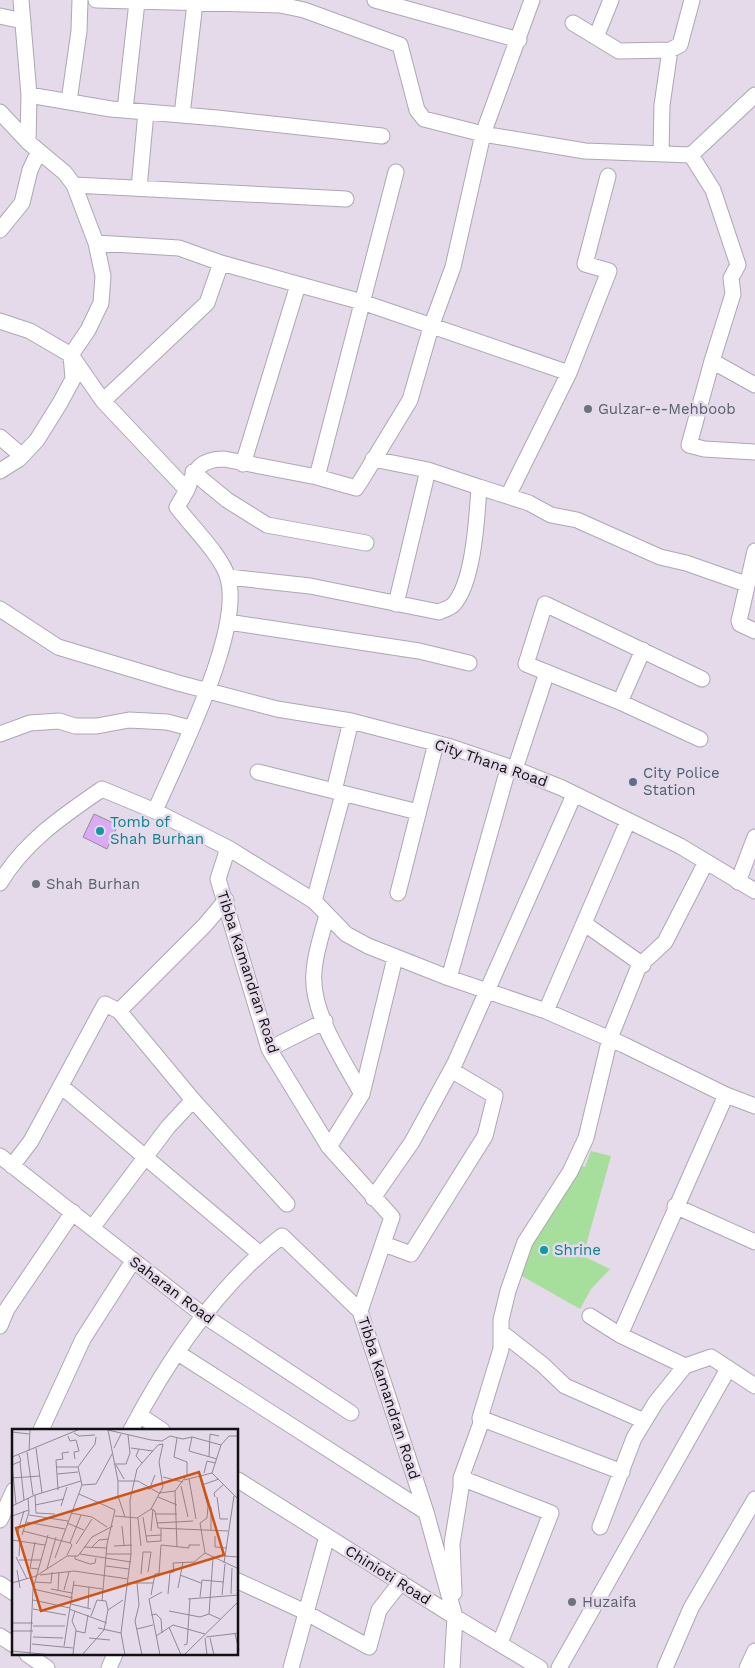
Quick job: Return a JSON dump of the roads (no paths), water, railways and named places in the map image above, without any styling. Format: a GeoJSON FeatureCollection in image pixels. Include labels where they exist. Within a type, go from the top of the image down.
{"type":"FeatureCollection","features":[{"type":"Feature","properties":{"kind":"street"},"geometry":{"type":"LineString","coordinates":[[0,230],[22,203],[33,147],[21,0]]}},
{"type":"Feature","properties":{"kind":"street"},"geometry":{"type":"LineString","coordinates":[[69,101],[79,31],[80,0]]}},
{"type":"Feature","properties":{"kind":"street"},"geometry":{"type":"LineString","coordinates":[[96,0],[280,5],[304,10],[400,45],[417,110],[424,119],[483,134],[585,151],[691,155],[754,98]]}},
{"type":"Feature","properties":{"kind":"street"},"geometry":{"type":"LineString","coordinates":[[375,0],[519,40]]}},
{"type":"Feature","properties":{"kind":"street"},"geometry":{"type":"LineString","coordinates":[[155,811],[218,661],[228,622],[230,601],[228,577],[210,548],[177,506],[187,490],[193,472],[211,459],[224,459],[243,464],[317,476],[356,488],[410,400],[431,326],[453,267],[483,134],[519,40],[532,0]]}},
{"type":"Feature","properties":{"kind":"street"},"geometry":{"type":"LineString","coordinates":[[596,37],[611,0]]}},
{"type":"Feature","properties":{"kind":"street"},"geometry":{"type":"LineString","coordinates":[[573,23],[619,51],[670,50],[680,45],[692,0]]}},
{"type":"Feature","properties":{"kind":"street"},"geometry":{"type":"LineString","coordinates":[[125,110],[136,2]]}},
{"type":"Feature","properties":{"kind":"street"},"geometry":{"type":"LineString","coordinates":[[182,115],[195,2]]}},
{"type":"Feature","properties":{"kind":"street"},"geometry":{"type":"LineString","coordinates":[[0,16],[23,21]]}},
{"type":"Feature","properties":{"kind":"street"},"geometry":{"type":"LineString","coordinates":[[661,154],[662,105],[670,50]]}},
{"type":"Feature","properties":{"kind":"street"},"geometry":{"type":"LineString","coordinates":[[29,95],[125,110],[382,136]]}},
{"type":"Feature","properties":{"kind":"street"},"geometry":{"type":"LineString","coordinates":[[0,112],[33,147],[65,173],[74,185],[96,243],[103,276],[101,303],[88,330],[71,355],[73,379],[37,440],[22,456],[0,471]]}},
{"type":"Feature","properties":{"kind":"street"},"geometry":{"type":"LineString","coordinates":[[139,188],[146,112]]}},
{"type":"Feature","properties":{"kind":"street"},"geometry":{"type":"LineString","coordinates":[[691,155],[713,190],[738,265],[731,278],[733,294],[689,445],[704,449],[755,452]]}},
{"type":"Feature","properties":{"kind":"street"},"geometry":{"type":"LineString","coordinates":[[317,476],[396,172]]}},
{"type":"Feature","properties":{"kind":"street"},"geometry":{"type":"LineString","coordinates":[[508,496],[569,373],[609,271],[585,264],[608,176]]}},
{"type":"Feature","properties":{"kind":"street"},"geometry":{"type":"LineString","coordinates":[[74,185],[346,199]]}},
{"type":"Feature","properties":{"kind":"street"},"geometry":{"type":"LineString","coordinates":[[96,243],[179,248],[220,263],[362,302],[569,373]]}},
{"type":"Feature","properties":{"kind":"street"},"geometry":{"type":"LineString","coordinates":[[103,401],[207,303],[220,263]]}},
{"type":"Feature","properties":{"kind":"street"},"geometry":{"type":"LineString","coordinates":[[243,464],[298,285]]}},
{"type":"Feature","properties":{"kind":"street"},"geometry":{"type":"LineString","coordinates":[[0,321],[30,331],[71,355],[103,401],[187,490]]}},
{"type":"Feature","properties":{"kind":"street"},"geometry":{"type":"LineString","coordinates":[[712,361],[755,384]]}},
{"type":"Feature","properties":{"kind":"street"},"geometry":{"type":"LineString","coordinates":[[0,437],[22,456]]}},
{"type":"Feature","properties":{"kind":"street"},"geometry":{"type":"LineString","coordinates":[[373,459],[428,470],[508,496],[551,515],[577,520],[660,557],[686,563],[746,584]]}},
{"type":"Feature","properties":{"kind":"street"},"geometry":{"type":"LineString","coordinates":[[396,604],[428,470]]}},
{"type":"Feature","properties":{"kind":"street"},"geometry":{"type":"LineString","coordinates":[[193,472],[227,500],[267,525],[366,543]]}},
{"type":"Feature","properties":{"kind":"street"},"geometry":{"type":"LineString","coordinates":[[228,577],[310,586],[439,612],[453,605],[470,568],[479,487]]}},
{"type":"Feature","properties":{"kind":"street"},"geometry":{"type":"LineString","coordinates":[[755,551],[739,621],[740,624],[755,631]]}},
{"type":"Feature","properties":{"kind":"street"},"geometry":{"type":"LineString","coordinates":[[700,739],[620,702],[526,664],[545,604],[702,679]]}},
{"type":"Feature","properties":{"kind":"street","name":"City Thana Road"},"geometry":{"type":"LineString","coordinates":[[0,609],[28,625],[58,647],[277,709],[351,721],[436,743],[512,769],[574,795],[680,846],[738,882],[755,890]]}},
{"type":"Feature","properties":{"kind":"street"},"geometry":{"type":"LineString","coordinates":[[228,622],[419,651],[469,663]]}},
{"type":"Feature","properties":{"kind":"street"},"geometry":{"type":"LineString","coordinates":[[620,702],[643,650]]}},
{"type":"Feature","properties":{"kind":"street"},"geometry":{"type":"LineString","coordinates":[[449,978],[512,769],[547,672]]}},
{"type":"Feature","properties":{"kind":"street"},"geometry":{"type":"LineString","coordinates":[[0,734],[30,723],[59,720],[75,726],[97,726],[129,720],[167,722],[190,728]]}},
{"type":"Feature","properties":{"kind":"street"},"geometry":{"type":"LineString","coordinates":[[314,901],[339,793],[351,721]]}},
{"type":"Feature","properties":{"kind":"street"},"geometry":{"type":"LineString","coordinates":[[398,892],[436,743]]}},
{"type":"Feature","properties":{"kind":"street"},"geometry":{"type":"LineString","coordinates":[[258,772],[418,812]]}},
{"type":"Feature","properties":{"kind":"street"},"geometry":{"type":"LineString","coordinates":[[0,883],[10,866],[55,821],[102,789],[155,811],[228,848],[314,901],[346,934],[395,958],[404,959],[449,978],[546,1011],[610,1038],[726,1095],[755,1106]]}},
{"type":"Feature","properties":{"kind":"street"},"geometry":{"type":"LineString","coordinates":[[373,1198],[412,1142],[451,1070],[488,992],[574,795]]}},
{"type":"Feature","properties":{"kind":"street"},"geometry":{"type":"LineString","coordinates":[[546,1011],[628,821]]}},
{"type":"Feature","properties":{"kind":"street"},"geometry":{"type":"LineString","coordinates":[[738,882],[755,837]]}},
{"type":"Feature","properties":{"kind":"street","name":"Tibba Kamandran Road"},"geometry":{"type":"LineString","coordinates":[[228,848],[218,879],[226,900],[269,1049],[329,1147],[392,1217],[360,1312],[426,1512],[455,1617],[452,1668]]}},
{"type":"Feature","properties":{"kind":"street"},"geometry":{"type":"LineString","coordinates":[[455,1617],[452,1544],[461,1478],[481,1424],[480,1418],[501,1349],[501,1320],[508,1290],[525,1242],[565,1180],[586,1138],[610,1038],[626,1003],[639,966],[665,942],[706,862]]}},
{"type":"Feature","properties":{"kind":"street"},"geometry":{"type":"LineString","coordinates":[[119,1011],[226,900]]}},
{"type":"Feature","properties":{"kind":"street"},"geometry":{"type":"LineString","coordinates":[[327,915],[313,974],[316,999],[332,1041],[362,1094]]}},
{"type":"Feature","properties":{"kind":"street"},"geometry":{"type":"LineString","coordinates":[[585,924],[643,964]]}},
{"type":"Feature","properties":{"kind":"street"},"geometry":{"type":"LineString","coordinates":[[329,1147],[362,1094],[388,980],[395,958]]}},
{"type":"Feature","properties":{"kind":"street"},"geometry":{"type":"LineString","coordinates":[[6,1161],[31,1141],[105,1004],[119,1011],[193,1100],[286,1204]]}},
{"type":"Feature","properties":{"kind":"street"},"geometry":{"type":"LineString","coordinates":[[269,1049],[325,1021]]}},
{"type":"Feature","properties":{"kind":"street"},"geometry":{"type":"LineString","coordinates":[[384,1244],[411,1254],[485,1136],[496,1096],[451,1070]]}},
{"type":"Feature","properties":{"kind":"street"},"geometry":{"type":"LineString","coordinates":[[61,1086],[259,1253]]}},
{"type":"Feature","properties":{"kind":"street"},"geometry":{"type":"LineString","coordinates":[[620,1335],[675,1206],[726,1095]]}},
{"type":"Feature","properties":{"kind":"street"},"geometry":{"type":"LineString","coordinates":[[92,1228],[146,1157],[193,1100]]}},
{"type":"Feature","properties":{"kind":"street","name":"Saharan Road"},"geometry":{"type":"LineString","coordinates":[[6,1161],[132,1261],[203,1314],[351,1413]]}},
{"type":"Feature","properties":{"kind":"street"},"geometry":{"type":"LineString","coordinates":[[675,1206],[755,1242]]}},
{"type":"Feature","properties":{"kind":"street"},"geometry":{"type":"LineString","coordinates":[[0,1326],[7,1309],[72,1212]]}},
{"type":"Feature","properties":{"kind":"street"},"geometry":{"type":"LineString","coordinates":[[132,1429],[203,1314],[259,1253],[282,1236],[360,1312]]}},
{"type":"Feature","properties":{"kind":"street"},"geometry":{"type":"LineString","coordinates":[[41,1429],[83,1339],[132,1261]]}},
{"type":"Feature","properties":{"kind":"street"},"geometry":{"type":"LineString","coordinates":[[590,1316],[620,1335],[685,1366]]}},
{"type":"Feature","properties":{"kind":"street"},"geometry":{"type":"LineString","coordinates":[[501,1332],[543,1364],[565,1386],[644,1421]]}},
{"type":"Feature","properties":{"kind":"street"},"geometry":{"type":"LineString","coordinates":[[178,1353],[426,1512]]}},
{"type":"Feature","properties":{"kind":"street"},"geometry":{"type":"LineString","coordinates":[[600,1527],[634,1438],[644,1421],[685,1366],[711,1357],[755,1386]]}},
{"type":"Feature","properties":{"kind":"street"},"geometry":{"type":"LineString","coordinates":[[559,1668],[728,1369]]}},
{"type":"Feature","properties":{"kind":"street"},"geometry":{"type":"LineString","coordinates":[[139,1415],[160,1429]]}},
{"type":"Feature","properties":{"kind":"street"},"geometry":{"type":"LineString","coordinates":[[480,1418],[622,1472]]}},
{"type":"Feature","properties":{"kind":"street"},"geometry":{"type":"LineString","coordinates":[[461,1478],[551,1513],[500,1643]]}},
{"type":"Feature","properties":{"kind":"street","name":"Chinioti Road"},"geometry":{"type":"LineString","coordinates":[[239,1481],[455,1617],[540,1668]]}},
{"type":"Feature","properties":{"kind":"street"},"geometry":{"type":"LineString","coordinates":[[0,1520],[12,1494]]}},
{"type":"Feature","properties":{"kind":"street"},"geometry":{"type":"LineString","coordinates":[[665,1668],[691,1608],[755,1499]]}},
{"type":"Feature","properties":{"kind":"street"},"geometry":{"type":"LineString","coordinates":[[291,1668],[327,1536]]}},
{"type":"Feature","properties":{"kind":"street"},"geometry":{"type":"LineString","coordinates":[[239,1581],[306,1613],[369,1648],[379,1610],[401,1582]]}},
{"type":"Feature","properties":{"kind":"street"},"geometry":{"type":"LineString","coordinates":[[0,1584],[12,1592]]}},
{"type":"Feature","properties":{"kind":"street"},"geometry":{"type":"LineString","coordinates":[[0,1636],[12,1644]]}},
{"type":"Feature","properties":{"kind":"street"},"geometry":{"type":"LineString","coordinates":[[746,1668],[755,1651]]}},
{"type":"Feature","properties":{"kind":"street"},"geometry":{"type":"LineString","coordinates":[[30,1656],[47,1668]]}},
{"type":"Feature","properties":{"kind":"place","name":"Gulzar-e-Mehboob"},"geometry":{"type":"Point","coordinates":[588,409]}},
{"type":"Feature","properties":{"kind":"place","name":"City Police Station"},"geometry":{"type":"Point","coordinates":[633,782]}},
{"type":"Feature","properties":{"kind":"place","name":"Tomb of Shah Burhan"},"geometry":{"type":"Point","coordinates":[100,831]}},
{"type":"Feature","properties":{"kind":"place","name":"Shah Burhan"},"geometry":{"type":"Point","coordinates":[36,884]}},
{"type":"Feature","properties":{"kind":"place","name":"Shrine"},"geometry":{"type":"Point","coordinates":[544,1250]}},
{"type":"Feature","properties":{"kind":"place","name":"Huzaifa"},"geometry":{"type":"Point","coordinates":[572,1602]}}]}
